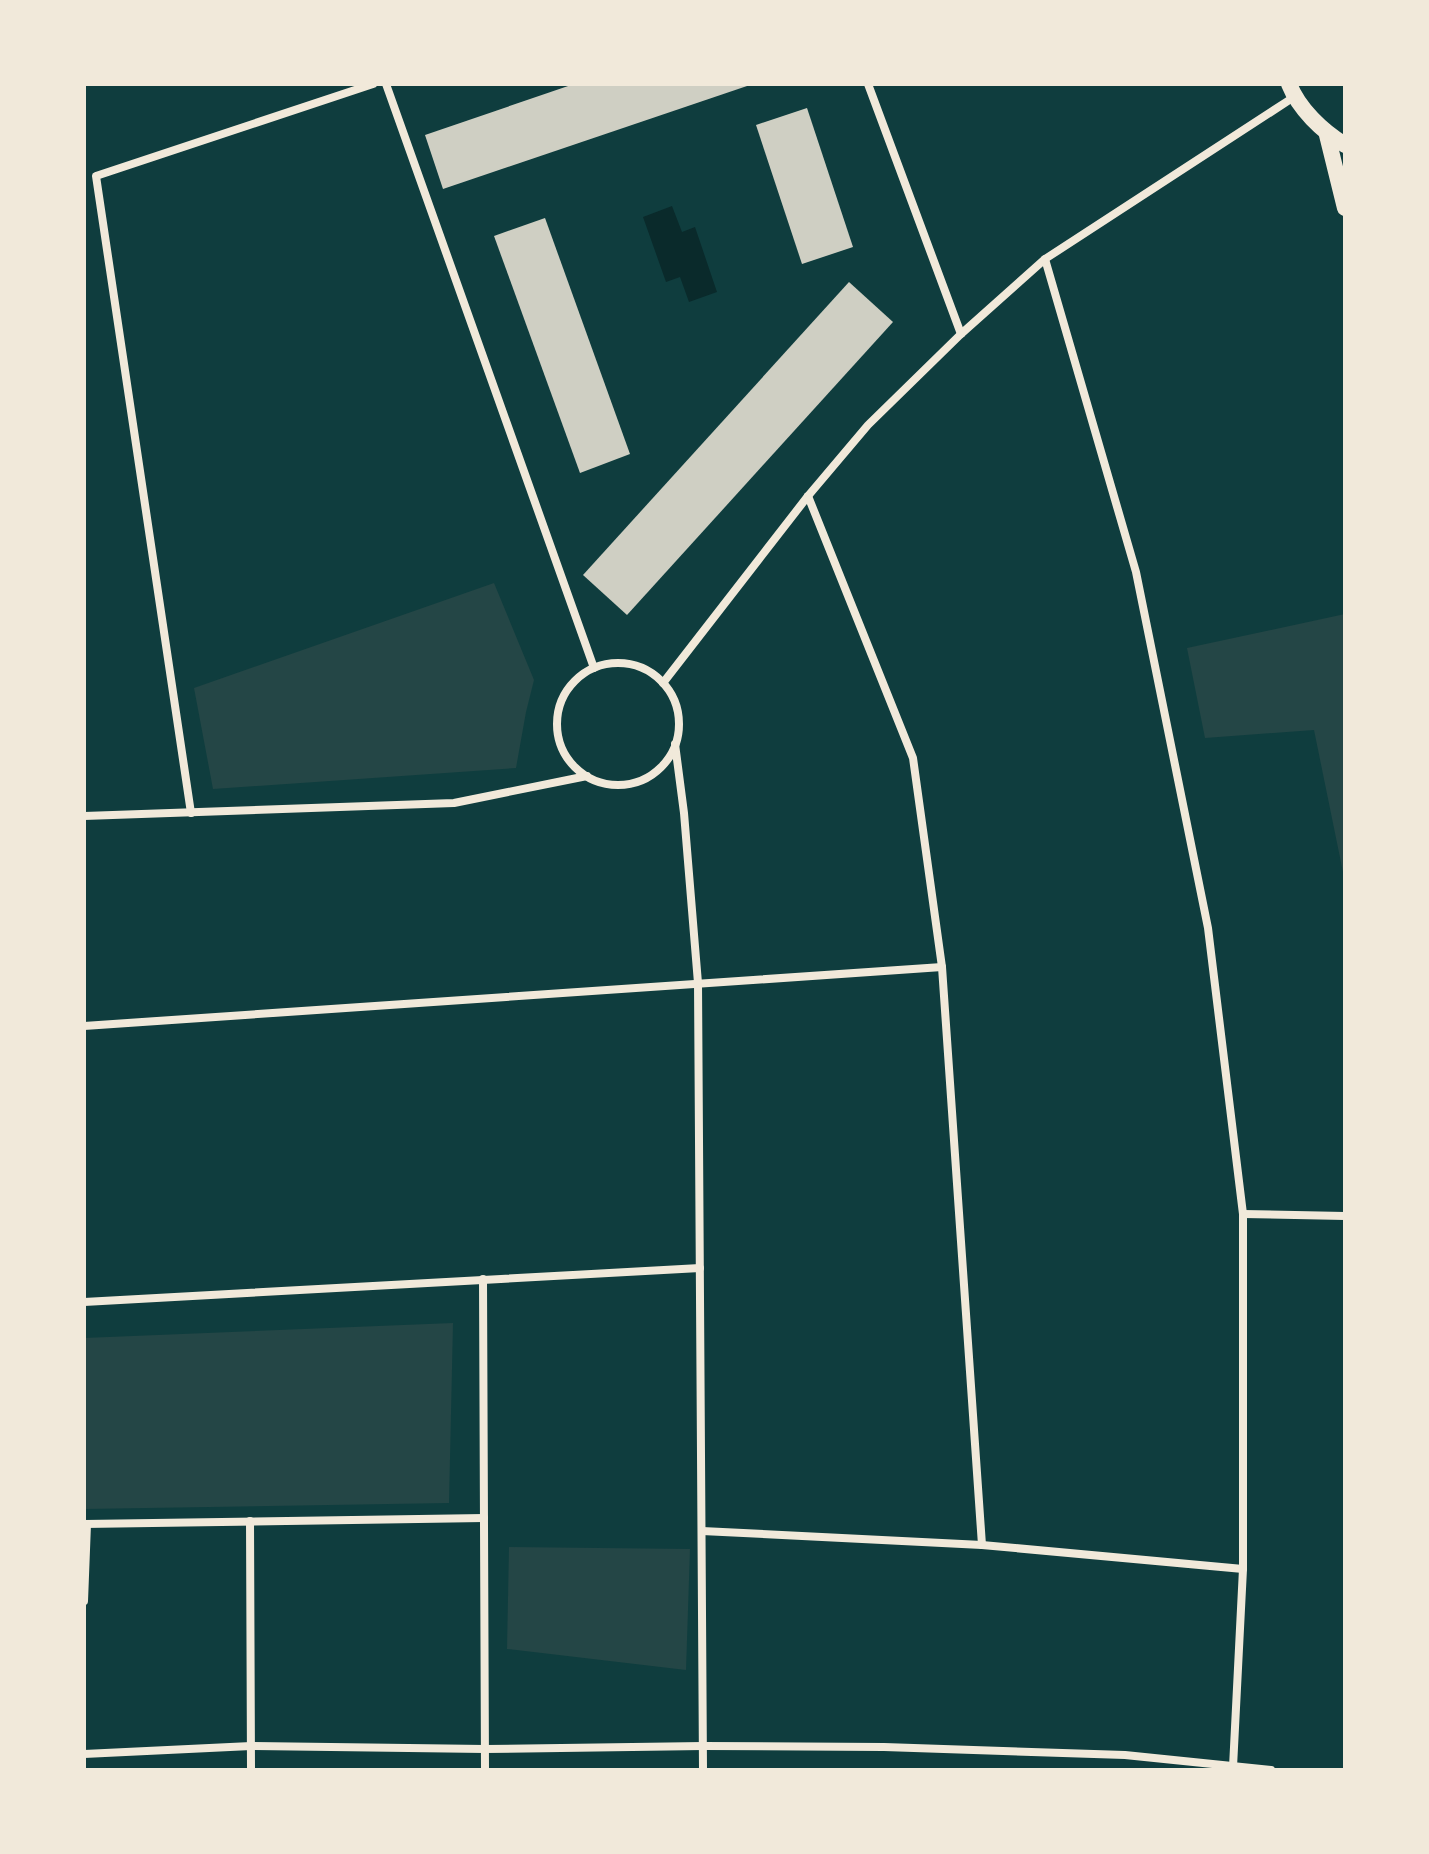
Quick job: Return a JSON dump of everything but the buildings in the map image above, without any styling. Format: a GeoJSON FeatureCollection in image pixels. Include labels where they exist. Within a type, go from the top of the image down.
{"type":"FeatureCollection","features":[{"type":"Feature","properties":{"kind":"main road"},"geometry":{"type":"LineString","coordinates":[[1291,91],[1327,135],[1345,145]]}},
{"type":"Feature","properties":{"kind":"main road"},"geometry":{"type":"LineString","coordinates":[[1327,135],[1345,208]]}},
{"type":"Feature","properties":{"kind":"street"},"geometry":{"type":"LineString","coordinates":[[191,813],[96,176],[373,84]]}},
{"type":"Feature","properties":{"kind":"street"},"geometry":{"type":"LineString","coordinates":[[386,84],[594,668]]}},
{"type":"Feature","properties":{"kind":"street"},"geometry":{"type":"LineString","coordinates":[[868,84],[961,334]]}},
{"type":"Feature","properties":{"kind":"street"},"geometry":{"type":"LineString","coordinates":[[663,683],[808,496],[868,425],[961,334],[1045,259],[1291,91]]}},
{"type":"Feature","properties":{"kind":"street"},"geometry":{"type":"LineString","coordinates":[[1045,259],[1131,557],[1208,928],[1243,1214],[1243,1569],[1233,1767]]}},
{"type":"Feature","properties":{"kind":"street"},"geometry":{"type":"LineString","coordinates":[[808,496],[913,758],[942,967],[982,1545]]}},
{"type":"Feature","properties":{"kind":"street"},"geometry":{"type":"LineString","coordinates":[[607,663],[627,663],[647,670],[663,683],[674,699],[679,719],[675,744],[656,772],[639,782],[619,785],[599,783],[568,760],[558,741],[556,721],[561,701],[571,683],[587,670],[607,663]]}},
{"type":"Feature","properties":{"kind":"street"},"geometry":{"type":"LineString","coordinates":[[675,744],[698,983],[703,1770]]}},
{"type":"Feature","properties":{"kind":"street"},"geometry":{"type":"LineString","coordinates":[[84,816],[454,803],[587,776]]}},
{"type":"Feature","properties":{"kind":"street"},"geometry":{"type":"LineString","coordinates":[[84,1026],[942,967]]}},
{"type":"Feature","properties":{"kind":"street"},"geometry":{"type":"LineString","coordinates":[[1243,1214],[1345,1216]]}},
{"type":"Feature","properties":{"kind":"street"},"geometry":{"type":"LineString","coordinates":[[84,1302],[700,1268]]}},
{"type":"Feature","properties":{"kind":"street"},"geometry":{"type":"LineString","coordinates":[[483,1279],[485,1770]]}},
{"type":"Feature","properties":{"kind":"street"},"geometry":{"type":"LineString","coordinates":[[84,1601],[85,1524],[484,1518]]}},
{"type":"Feature","properties":{"kind":"street"},"geometry":{"type":"LineString","coordinates":[[250,1521],[251,1770]]}},
{"type":"Feature","properties":{"kind":"street"},"geometry":{"type":"LineString","coordinates":[[702,1531],[982,1545],[1243,1569]]}},
{"type":"Feature","properties":{"kind":"street"},"geometry":{"type":"LineString","coordinates":[[84,1754],[251,1746],[485,1749],[884,1747],[1125,1755],[1271,1770]]}},
{"type":"Feature","properties":{"kind":"shaded area"},"geometry":{"type":"Polygon","coordinates":[[[672,206],[682,232],[695,227],[717,292],[689,302],[680,277],[666,282],[643,217],[672,206]]]}},
{"type":"Feature","properties":{"kind":"shaded area"},"geometry":{"type":"Polygon","coordinates":[[[494,583],[534,680],[516,768],[213,789],[194,688],[494,583]]]}},
{"type":"Feature","properties":{"kind":"shaded area"},"geometry":{"type":"Polygon","coordinates":[[[1345,614],[1345,882],[1314,730],[1205,738],[1187,648],[1345,614]]]}},
{"type":"Feature","properties":{"kind":"shaded area"},"geometry":{"type":"Polygon","coordinates":[[[453,1323],[449,1503],[84,1509],[84,1338],[453,1323]]]}},
{"type":"Feature","properties":{"kind":"shaded area"},"geometry":{"type":"Polygon","coordinates":[[[509,1547],[690,1549],[686,1670],[507,1649],[509,1547]]]}}]}
